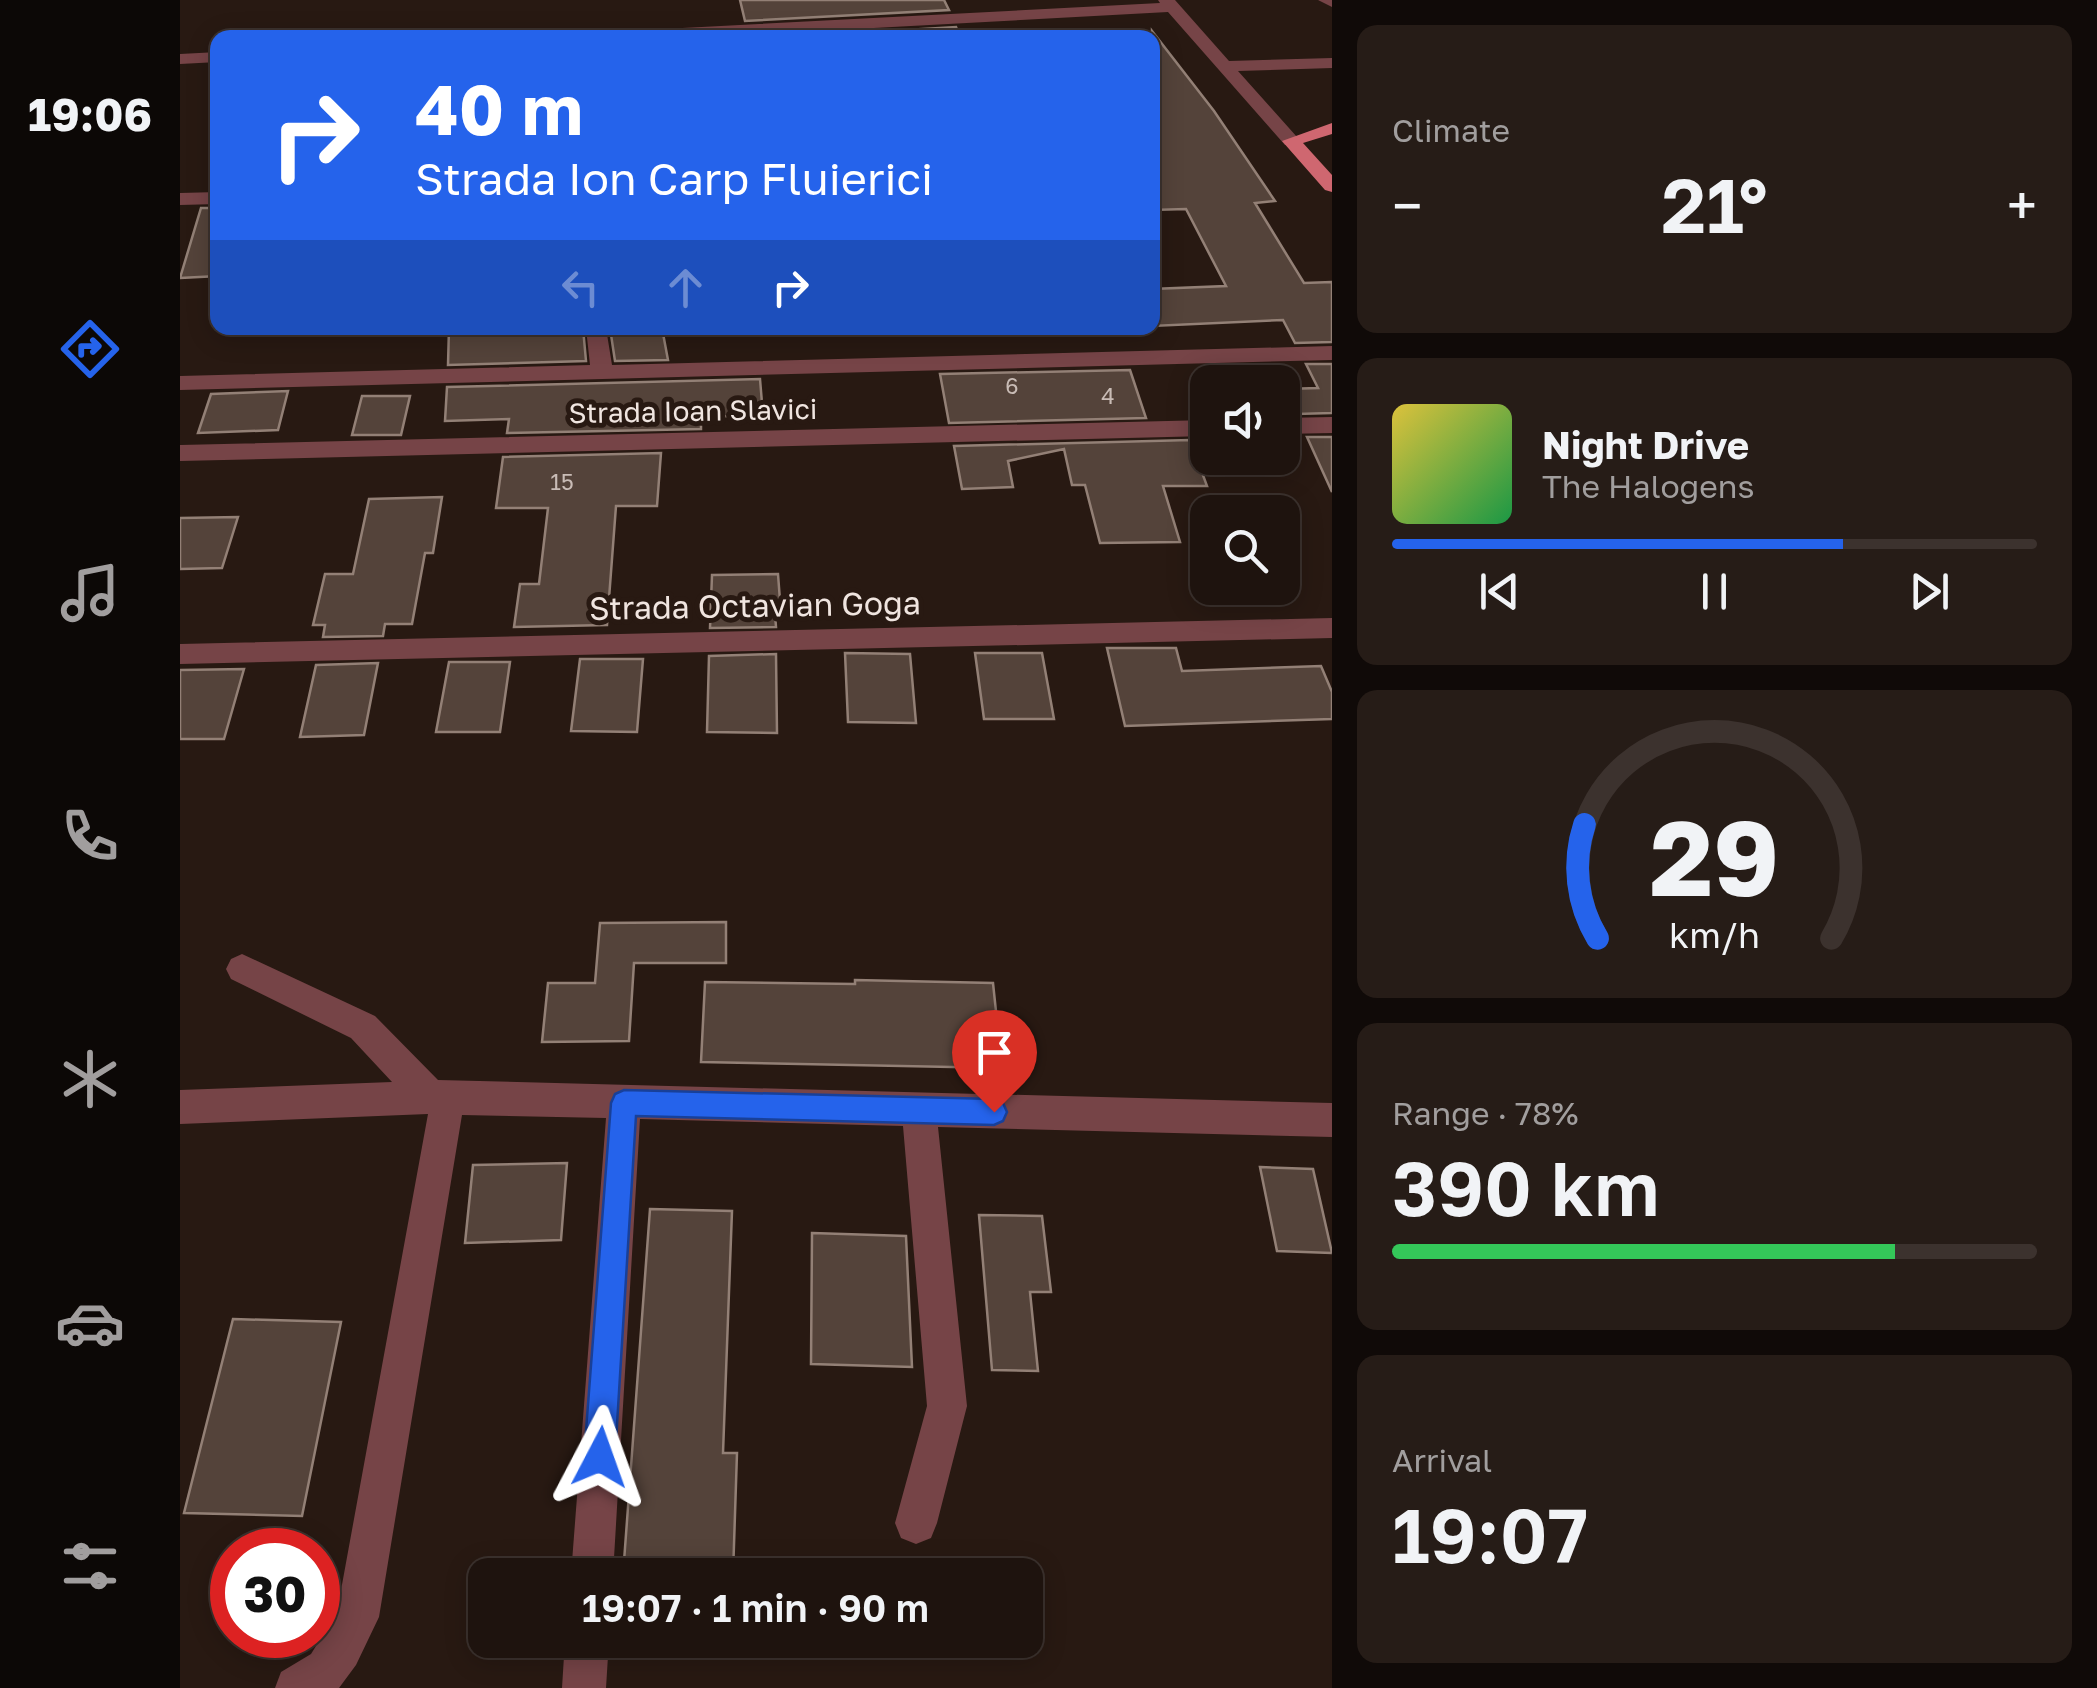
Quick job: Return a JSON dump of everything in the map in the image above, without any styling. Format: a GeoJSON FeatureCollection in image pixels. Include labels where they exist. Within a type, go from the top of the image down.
{"type":"FeatureCollection","features":[{"type":"Feature","properties":{"kind":"main road"},"geometry":{"type":"LineString","coordinates":[[1332,128],[1291,140],[1332,186]]}},
{"type":"Feature","properties":{"kind":"street"},"geometry":{"type":"LineString","coordinates":[[719,30],[1169,3],[1291,140]]}},
{"type":"Feature","properties":{"kind":"street"},"geometry":{"type":"LineString","coordinates":[[180,59],[210,57]]}},
{"type":"Feature","properties":{"kind":"street"},"geometry":{"type":"LineString","coordinates":[[1224,66],[1332,63]]}},
{"type":"Feature","properties":{"kind":"street"},"geometry":{"type":"LineString","coordinates":[[180,199],[210,198]]}},
{"type":"Feature","properties":{"kind":"street"},"geometry":{"type":"LineString","coordinates":[[597,335],[602,370]]}},
{"type":"Feature","properties":{"kind":"street"},"geometry":{"type":"LineString","coordinates":[[180,383],[1332,353]]}},
{"type":"Feature","properties":{"kind":"street"},"geometry":{"type":"LineString","coordinates":[[1300,426],[1332,425]]}},
{"type":"Feature","properties":{"kind":"street","name":"Strada Ioan Slavici"},"geometry":{"type":"LineString","coordinates":[[180,453],[1190,428]]}},
{"type":"Feature","properties":{"kind":"street","name":"Strada Octavian Goga"},"geometry":{"type":"LineString","coordinates":[[180,654],[1332,628]]}},
{"type":"Feature","properties":{"kind":"street"},"geometry":{"type":"LineString","coordinates":[[242,969],[362,1026],[439,1097]]}},
{"type":"Feature","properties":{"kind":"street"},"geometry":{"type":"LineString","coordinates":[[296,1688],[312,1684],[328,1669],[358,1618],[439,1097]]}},
{"type":"Feature","properties":{"kind":"street"},"geometry":{"type":"LineString","coordinates":[[180,1107],[439,1097],[1332,1120]]}},
{"type":"Feature","properties":{"kind":"street"},"geometry":{"type":"LineString","coordinates":[[593,1558],[624,1103]]}},
{"type":"Feature","properties":{"kind":"street"},"geometry":{"type":"LineString","coordinates":[[916,1523],[947,1406],[918,1110]]}},
{"type":"Feature","properties":{"kind":"street"},"geometry":{"type":"LineString","coordinates":[[584,1688],[586,1658]]}},
{"type":"Feature","properties":{"kind":"building"},"geometry":{"type":"Polygon","coordinates":[[[740,0],[944,0],[949,10],[745,21],[740,0]]]}},
{"type":"Feature","properties":{"kind":"building"},"geometry":{"type":"Polygon","coordinates":[[[956,27],[957,30],[904,30],[956,27]]]}},
{"type":"Feature","properties":{"kind":"building"},"geometry":{"type":"Polygon","coordinates":[[[1160,41],[1214,111],[1275,201],[1255,203],[1304,283],[1332,282],[1332,342],[1295,343],[1283,320],[1160,326],[1160,289],[1226,286],[1186,209],[1160,210],[1160,41]]]}},
{"type":"Feature","properties":{"kind":"building"},"geometry":{"type":"Polygon","coordinates":[[[201,208],[210,208],[210,276],[180,278],[201,208]]]}},
{"type":"Feature","properties":{"kind":"building"},"geometry":{"type":"Polygon","coordinates":[[[449,335],[584,335],[586,361],[448,365],[449,335]]]}},
{"type":"Feature","properties":{"kind":"building"},"geometry":{"type":"Polygon","coordinates":[[[611,335],[663,335],[668,360],[615,361],[611,335]]]}},
{"type":"Feature","properties":{"kind":"building"},"geometry":{"type":"Polygon","coordinates":[[[1306,364],[1332,364],[1332,413],[1300,414],[1300,389],[1318,388],[1306,364]]]}},
{"type":"Feature","properties":{"kind":"building"},"geometry":{"type":"Polygon","coordinates":[[[1130,370],[1146,418],[949,423],[940,374],[1130,370]]]}},
{"type":"Feature","properties":{"kind":"building"},"geometry":{"type":"Polygon","coordinates":[[[760,379],[763,415],[701,417],[701,429],[507,433],[509,419],[445,421],[447,387],[760,379]]]}},
{"type":"Feature","properties":{"kind":"building"},"geometry":{"type":"Polygon","coordinates":[[[288,391],[278,430],[198,433],[211,394],[288,391]]]}},
{"type":"Feature","properties":{"kind":"building"},"geometry":{"type":"Polygon","coordinates":[[[362,396],[410,396],[401,435],[352,435],[362,396]]]}},
{"type":"Feature","properties":{"kind":"building"},"geometry":{"type":"Polygon","coordinates":[[[1307,437],[1332,437],[1332,492],[1307,437]]]}},
{"type":"Feature","properties":{"kind":"building"},"geometry":{"type":"Polygon","coordinates":[[[1190,440],[1190,475],[1203,475],[1207,486],[1163,486],[1180,542],[1100,543],[1085,485],[1072,485],[1064,449],[1008,461],[1013,487],[962,489],[954,446],[1190,440]]]}},
{"type":"Feature","properties":{"kind":"building"},"geometry":{"type":"Polygon","coordinates":[[[661,453],[657,506],[616,506],[607,625],[514,627],[520,584],[539,584],[548,508],[496,508],[503,457],[661,453]]]}},
{"type":"Feature","properties":{"kind":"building"},"geometry":{"type":"Polygon","coordinates":[[[442,497],[433,553],[425,553],[412,624],[385,624],[383,636],[323,637],[325,625],[313,625],[325,574],[353,574],[369,499],[442,497]]]}},
{"type":"Feature","properties":{"kind":"building"},"geometry":{"type":"Polygon","coordinates":[[[238,517],[222,568],[180,569],[180,518],[238,517]]]}},
{"type":"Feature","properties":{"kind":"building"},"geometry":{"type":"Polygon","coordinates":[[[778,574],[781,614],[775,614],[776,627],[710,628],[712,575],[778,574]]]}},
{"type":"Feature","properties":{"kind":"building"},"geometry":{"type":"Polygon","coordinates":[[[1107,648],[1176,648],[1182,671],[1321,666],[1332,692],[1332,719],[1125,726],[1107,648]]]}},
{"type":"Feature","properties":{"kind":"building"},"geometry":{"type":"Polygon","coordinates":[[[845,653],[910,654],[916,723],[848,722],[845,653]]]}},
{"type":"Feature","properties":{"kind":"building"},"geometry":{"type":"Polygon","coordinates":[[[975,653],[1042,653],[1054,719],[984,719],[975,653]]]}},
{"type":"Feature","properties":{"kind":"building"},"geometry":{"type":"Polygon","coordinates":[[[776,654],[777,733],[707,732],[709,656],[776,654]]]}},
{"type":"Feature","properties":{"kind":"building"},"geometry":{"type":"Polygon","coordinates":[[[580,659],[643,659],[637,732],[571,731],[580,659]]]}},
{"type":"Feature","properties":{"kind":"building"},"geometry":{"type":"Polygon","coordinates":[[[449,662],[510,662],[500,732],[436,732],[449,662]]]}},
{"type":"Feature","properties":{"kind":"building"},"geometry":{"type":"Polygon","coordinates":[[[378,663],[364,735],[300,737],[316,665],[378,663]]]}},
{"type":"Feature","properties":{"kind":"building"},"geometry":{"type":"Polygon","coordinates":[[[244,669],[224,739],[180,739],[180,670],[244,669]]]}},
{"type":"Feature","properties":{"kind":"building"},"geometry":{"type":"Polygon","coordinates":[[[726,922],[726,963],[634,963],[629,1041],[542,1042],[548,983],[595,983],[600,923],[726,922]]]}},
{"type":"Feature","properties":{"kind":"building"},"geometry":{"type":"Polygon","coordinates":[[[855,980],[993,983],[1002,1068],[701,1062],[705,982],[855,984],[855,980]]]}},
{"type":"Feature","properties":{"kind":"building"},"geometry":{"type":"Polygon","coordinates":[[[567,1163],[561,1240],[465,1243],[473,1165],[567,1163]]]}},
{"type":"Feature","properties":{"kind":"building"},"geometry":{"type":"Polygon","coordinates":[[[1260,1167],[1313,1169],[1332,1253],[1277,1251],[1260,1167]]]}},
{"type":"Feature","properties":{"kind":"building"},"geometry":{"type":"Polygon","coordinates":[[[650,1209],[732,1211],[723,1453],[737,1453],[734,1558],[624,1558],[650,1209]]]}},
{"type":"Feature","properties":{"kind":"building"},"geometry":{"type":"Polygon","coordinates":[[[979,1215],[1042,1216],[1051,1292],[1030,1292],[1038,1371],[992,1370],[979,1215]]]}},
{"type":"Feature","properties":{"kind":"building"},"geometry":{"type":"Polygon","coordinates":[[[812,1233],[906,1236],[912,1367],[811,1364],[812,1233]]]}},
{"type":"Feature","properties":{"kind":"building"},"geometry":{"type":"Polygon","coordinates":[[[233,1319],[341,1322],[302,1516],[184,1513],[233,1319]]]}},
{"type":"Feature","properties":{"kind":"route"},"geometry":{"type":"LineString","coordinates":[[600,1457],[624,1103],[994,1112]]}}]}
